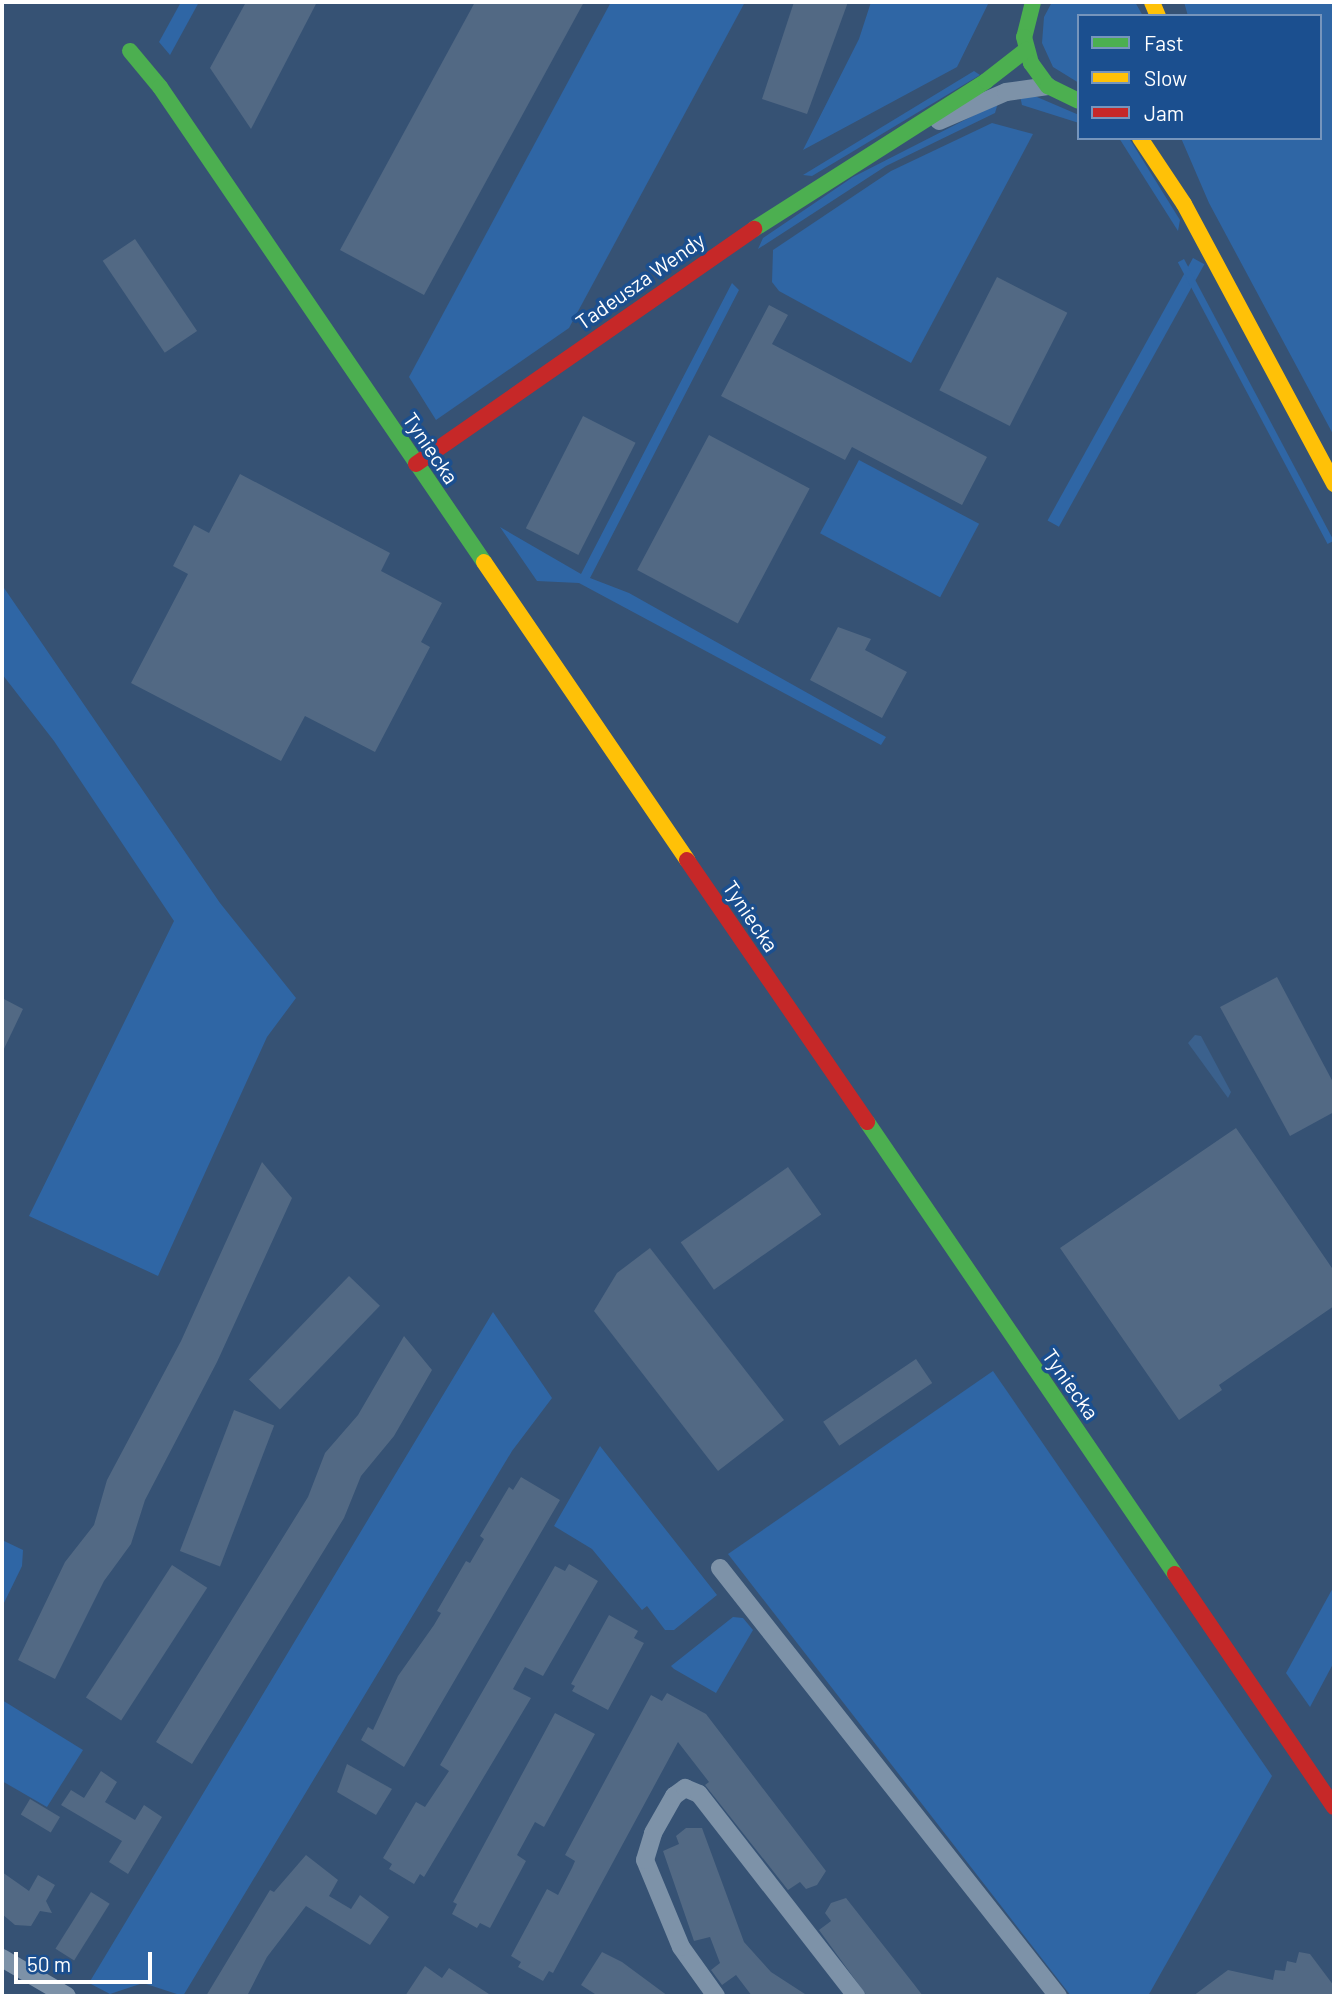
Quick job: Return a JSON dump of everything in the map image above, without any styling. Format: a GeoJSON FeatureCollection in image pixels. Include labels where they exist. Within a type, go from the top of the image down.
{"type":"FeatureCollection","features":[{"type":"Feature","properties":{"kind":"street"},"geometry":{"type":"LineString","coordinates":[[1033,2],[1025,23],[1026,50],[1048,86],[1077,100]]}},
{"type":"Feature","properties":{"kind":"street","name":"Tadeusza Wendy"},"geometry":{"type":"LineString","coordinates":[[416,464],[817,186],[991,78],[1026,50]]}},
{"type":"Feature","properties":{"kind":"street","name":"Tyniecka"},"geometry":{"type":"LineString","coordinates":[[130,51],[160,86],[1334,1807]]}},
{"type":"Feature","properties":{"kind":"street","name":"Tadeusza Wendy"},"geometry":{"type":"LineString","coordinates":[[894,140],[1006,92],[1048,86]]}},
{"type":"Feature","properties":{"kind":"street"},"geometry":{"type":"LineString","coordinates":[[1141,140],[1184,204],[1334,484]]}},
{"type":"Feature","properties":{"kind":"street"},"geometry":{"type":"LineString","coordinates":[[1161,140],[1184,204]]}},
{"type":"Feature","properties":{"kind":"street"},"geometry":{"type":"LineString","coordinates":[[720,1568],[1058,1996]]}},
{"type":"Feature","properties":{"kind":"street"},"geometry":{"type":"LineString","coordinates":[[716,1996],[681,1947],[645,1860],[653,1833],[674,1796],[685,1788],[699,1794],[856,1996]]}},
{"type":"Feature","properties":{"kind":"street"},"geometry":{"type":"LineString","coordinates":[[2,1958],[67,1996]]}},
{"type":"Feature","properties":{"kind":"shaded area"},"geometry":{"type":"Polygon","coordinates":[[[181,2],[199,2],[170,55],[159,42],[181,2]]]}},
{"type":"Feature","properties":{"kind":"shaded area"},"geometry":{"type":"Polygon","coordinates":[[[611,2],[745,2],[569,328],[436,420],[409,377],[611,2]]]}},
{"type":"Feature","properties":{"kind":"shaded area"},"geometry":{"type":"Polygon","coordinates":[[[871,2],[989,2],[957,67],[803,150],[859,39],[871,2]]]}},
{"type":"Feature","properties":{"kind":"shaded area"},"geometry":{"type":"Polygon","coordinates":[[[1052,2],[1135,2],[1142,14],[1077,14],[1077,82],[1053,67],[1042,43],[1044,17],[1052,2]]]}},
{"type":"Feature","properties":{"kind":"shaded area"},"geometry":{"type":"Polygon","coordinates":[[[1184,2],[1334,2],[1334,436],[1209,203],[1182,140],[1322,140],[1322,14],[1187,14],[1184,2]]]}},
{"type":"Feature","properties":{"kind":"shaded area"},"geometry":{"type":"Polygon","coordinates":[[[974,71],[980,75],[812,176],[803,175],[974,71]]]}},
{"type":"Feature","properties":{"kind":"shaded area"},"geometry":{"type":"Polygon","coordinates":[[[1020,96],[1037,97],[1077,114],[1077,122],[1022,105],[1020,96]]]}},
{"type":"Feature","properties":{"kind":"shaded area"},"geometry":{"type":"Polygon","coordinates":[[[998,103],[995,113],[886,166],[758,249],[763,238],[853,177],[998,103]]]}},
{"type":"Feature","properties":{"kind":"shaded area"},"geometry":{"type":"Polygon","coordinates":[[[992,123],[1033,134],[911,363],[779,291],[772,282],[773,250],[891,171],[992,123]]]}},
{"type":"Feature","properties":{"kind":"shaded area"},"geometry":{"type":"Polygon","coordinates":[[[1120,140],[1130,140],[1180,220],[1178,231],[1120,140]]]}},
{"type":"Feature","properties":{"kind":"shaded area"},"geometry":{"type":"Polygon","coordinates":[[[1193,258],[1204,264],[1059,527],[1048,520],[1193,258]]]}},
{"type":"Feature","properties":{"kind":"shaded area"},"geometry":{"type":"Polygon","coordinates":[[[1184,259],[1334,541],[1328,544],[1178,262],[1184,259]]]}},
{"type":"Feature","properties":{"kind":"shaded area"},"geometry":{"type":"Polygon","coordinates":[[[732,283],[739,290],[590,578],[629,593],[886,737],[881,745],[579,583],[537,581],[500,527],[581,574],[732,283]]]}},
{"type":"Feature","properties":{"kind":"shaded area"},"geometry":{"type":"Polygon","coordinates":[[[859,460],[979,524],[940,597],[820,533],[859,460]]]}},
{"type":"Feature","properties":{"kind":"shaded area"},"geometry":{"type":"Polygon","coordinates":[[[2,585],[220,903],[296,998],[267,1037],[158,1276],[29,1216],[174,921],[54,741],[2,674],[2,585]]]}},
{"type":"Feature","properties":{"kind":"shaded area"},"geometry":{"type":"Polygon","coordinates":[[[1195,1035],[1201,1036],[1231,1092],[1228,1098],[1188,1043],[1195,1035]]]}},
{"type":"Feature","properties":{"kind":"shaded area"},"geometry":{"type":"Polygon","coordinates":[[[493,1312],[552,1398],[512,1451],[183,1996],[143,1983],[110,1994],[89,1983],[493,1312]]]}},
{"type":"Feature","properties":{"kind":"shaded area"},"geometry":{"type":"Polygon","coordinates":[[[993,1371],[1272,1776],[1148,1996],[1071,1996],[728,1554],[993,1371]]]}},
{"type":"Feature","properties":{"kind":"shaded area"},"geometry":{"type":"Polygon","coordinates":[[[600,1446],[717,1595],[674,1630],[665,1630],[647,1606],[642,1610],[592,1549],[554,1526],[600,1446]]]}},
{"type":"Feature","properties":{"kind":"shaded area"},"geometry":{"type":"Polygon","coordinates":[[[2,1540],[23,1550],[22,1566],[2,1607],[2,1540]]]}},
{"type":"Feature","properties":{"kind":"shaded area"},"geometry":{"type":"Polygon","coordinates":[[[1334,1586],[1334,1662],[1310,1707],[1286,1673],[1334,1586]]]}},
{"type":"Feature","properties":{"kind":"shaded area"},"geometry":{"type":"Polygon","coordinates":[[[733,1617],[743,1618],[753,1630],[716,1693],[671,1666],[733,1617]]]}},
{"type":"Feature","properties":{"kind":"shaded area"},"geometry":{"type":"Polygon","coordinates":[[[2,1700],[83,1750],[47,1807],[2,1781],[2,1700]]]}},
{"type":"Feature","properties":{"kind":"building"},"geometry":{"type":"Polygon","coordinates":[[[246,2],[317,2],[251,129],[210,68],[246,2]]]}},
{"type":"Feature","properties":{"kind":"building"},"geometry":{"type":"Polygon","coordinates":[[[475,2],[584,2],[424,295],[340,250],[475,2]]]}},
{"type":"Feature","properties":{"kind":"building"},"geometry":{"type":"Polygon","coordinates":[[[794,2],[848,2],[807,114],[762,99],[794,2]]]}},
{"type":"Feature","properties":{"kind":"building"},"geometry":{"type":"Polygon","coordinates":[[[135,239],[197,331],[165,353],[103,261],[135,239]]]}},
{"type":"Feature","properties":{"kind":"building"},"geometry":{"type":"Polygon","coordinates":[[[997,277],[1067,313],[1010,426],[939,390],[997,277]]]}},
{"type":"Feature","properties":{"kind":"building"},"geometry":{"type":"Polygon","coordinates":[[[769,305],[788,315],[772,344],[987,457],[962,505],[852,447],[845,460],[721,396],[769,305]]]}},
{"type":"Feature","properties":{"kind":"building"},"geometry":{"type":"Polygon","coordinates":[[[583,416],[636,443],[578,555],[526,528],[583,416]]]}},
{"type":"Feature","properties":{"kind":"building"},"geometry":{"type":"Polygon","coordinates":[[[709,435],[810,489],[738,624],[637,570],[709,435]]]}},
{"type":"Feature","properties":{"kind":"building"},"geometry":{"type":"Polygon","coordinates":[[[240,474],[390,553],[381,571],[442,603],[421,642],[430,647],[375,752],[305,716],[281,761],[131,683],[188,574],[173,566],[194,525],[209,533],[240,474]]]}},
{"type":"Feature","properties":{"kind":"building"},"geometry":{"type":"Polygon","coordinates":[[[838,627],[871,639],[865,650],[907,672],[882,718],[810,680],[838,627]]]}},
{"type":"Feature","properties":{"kind":"building"},"geometry":{"type":"Polygon","coordinates":[[[1277,977],[1334,1084],[1334,1112],[1290,1136],[1220,1007],[1277,977]]]}},
{"type":"Feature","properties":{"kind":"building"},"geometry":{"type":"Polygon","coordinates":[[[2,998],[23,1009],[2,1053],[2,998]]]}},
{"type":"Feature","properties":{"kind":"building"},"geometry":{"type":"Polygon","coordinates":[[[1236,1128],[1334,1271],[1334,1306],[1219,1385],[1222,1390],[1179,1420],[1060,1248],[1236,1128]]]}},
{"type":"Feature","properties":{"kind":"building"},"geometry":{"type":"Polygon","coordinates":[[[262,1162],[292,1198],[217,1362],[145,1500],[131,1544],[104,1581],[55,1679],[18,1660],[65,1562],[94,1525],[107,1480],[181,1341],[262,1162]]]}},
{"type":"Feature","properties":{"kind":"building"},"geometry":{"type":"Polygon","coordinates":[[[788,1167],[821,1215],[714,1290],[681,1242],[788,1167]]]}},
{"type":"Feature","properties":{"kind":"building"},"geometry":{"type":"Polygon","coordinates":[[[650,1248],[784,1420],[718,1471],[594,1311],[617,1273],[650,1248]]]}},
{"type":"Feature","properties":{"kind":"building"},"geometry":{"type":"Polygon","coordinates":[[[349,1276],[380,1306],[280,1409],[249,1380],[349,1276]]]}},
{"type":"Feature","properties":{"kind":"building"},"geometry":{"type":"Polygon","coordinates":[[[404,1336],[432,1370],[394,1436],[361,1476],[344,1518],[192,1764],[156,1742],[308,1497],[325,1453],[358,1415],[404,1336]]]}},
{"type":"Feature","properties":{"kind":"building"},"geometry":{"type":"Polygon","coordinates":[[[916,1359],[932,1383],[839,1446],[823,1422],[916,1359]]]}},
{"type":"Feature","properties":{"kind":"building"},"geometry":{"type":"Polygon","coordinates":[[[234,1410],[274,1425],[220,1566],[180,1551],[234,1410]]]}},
{"type":"Feature","properties":{"kind":"building"},"geometry":{"type":"Polygon","coordinates":[[[521,1477],[560,1500],[404,1767],[361,1740],[368,1727],[373,1730],[398,1676],[434,1625],[441,1613],[437,1611],[466,1561],[470,1563],[484,1539],[480,1536],[509,1487],[513,1490],[521,1477]]]}},
{"type":"Feature","properties":{"kind":"building"},"geometry":{"type":"Polygon","coordinates":[[[569,1564],[598,1581],[543,1676],[525,1667],[513,1689],[531,1698],[424,1877],[420,1874],[414,1884],[389,1869],[392,1864],[383,1858],[416,1802],[425,1807],[449,1771],[440,1765],[555,1566],[565,1571],[569,1564]]]}},
{"type":"Feature","properties":{"kind":"building"},"geometry":{"type":"Polygon","coordinates":[[[172,1565],[207,1588],[121,1720],[86,1698],[172,1565]]]}},
{"type":"Feature","properties":{"kind":"building"},"geometry":{"type":"Polygon","coordinates":[[[609,1615],[638,1631],[634,1638],[644,1643],[608,1710],[572,1691],[575,1686],[571,1684],[609,1615]]]}},
{"type":"Feature","properties":{"kind":"building"},"geometry":{"type":"Polygon","coordinates":[[[667,1693],[706,1714],[826,1871],[817,1885],[806,1889],[800,1882],[788,1890],[705,1785],[709,1782],[678,1742],[553,1973],[549,1971],[543,1981],[518,1967],[521,1962],[511,1956],[547,1889],[558,1895],[575,1861],[565,1855],[651,1695],[662,1701],[667,1693]]]}},
{"type":"Feature","properties":{"kind":"building"},"geometry":{"type":"Polygon","coordinates":[[[555,1713],[595,1734],[544,1827],[535,1822],[517,1855],[526,1861],[490,1928],[480,1923],[477,1928],[452,1914],[457,1904],[453,1902],[555,1713]]]}},
{"type":"Feature","properties":{"kind":"building"},"geometry":{"type":"Polygon","coordinates":[[[347,1764],[392,1789],[376,1815],[337,1792],[347,1764]]]}},
{"type":"Feature","properties":{"kind":"building"},"geometry":{"type":"Polygon","coordinates":[[[101,1771],[117,1782],[105,1802],[135,1820],[144,1805],[162,1817],[128,1874],[109,1862],[122,1841],[61,1805],[71,1790],[84,1798],[101,1771]]]}},
{"type":"Feature","properties":{"kind":"building"},"geometry":{"type":"Polygon","coordinates":[[[30,1799],[60,1817],[51,1832],[21,1814],[30,1799]]]}},
{"type":"Feature","properties":{"kind":"building"},"geometry":{"type":"Polygon","coordinates":[[[686,1828],[702,1828],[744,1942],[771,1972],[808,1996],[752,1996],[736,1975],[722,1985],[711,1970],[720,1963],[710,1937],[694,1941],[663,1851],[679,1844],[676,1836],[686,1828]]]}},
{"type":"Feature","properties":{"kind":"building"},"geometry":{"type":"Polygon","coordinates":[[[306,1855],[338,1880],[329,1896],[351,1909],[360,1895],[389,1917],[370,1945],[306,1906],[267,1957],[247,1996],[206,1996],[270,1890],[274,1892],[306,1855]]]}},
{"type":"Feature","properties":{"kind":"building"},"geometry":{"type":"Polygon","coordinates":[[[2,1872],[29,1891],[38,1875],[55,1885],[46,1901],[52,1913],[40,1911],[31,1926],[15,1925],[2,1914],[2,1872]]]}},
{"type":"Feature","properties":{"kind":"building"},"geometry":{"type":"Polygon","coordinates":[[[91,1892],[110,1904],[74,1960],[55,1949],[91,1892]]]}},
{"type":"Feature","properties":{"kind":"building"},"geometry":{"type":"Polygon","coordinates":[[[846,1898],[923,1996],[867,1996],[819,1930],[831,1921],[825,1913],[831,1903],[846,1898]]]}},
{"type":"Feature","properties":{"kind":"building"},"geometry":{"type":"Polygon","coordinates":[[[602,1952],[622,1962],[668,1996],[598,1996],[581,1985],[602,1952]]]}},
{"type":"Feature","properties":{"kind":"building"},"geometry":{"type":"Polygon","coordinates":[[[1299,1952],[1310,1954],[1334,1986],[1334,1996],[1193,1996],[1228,1970],[1273,1980],[1275,1970],[1285,1971],[1287,1961],[1296,1963],[1299,1952]]]}},
{"type":"Feature","properties":{"kind":"building"},"geometry":{"type":"Polygon","coordinates":[[[425,1966],[442,1978],[449,1968],[492,1996],[405,1996],[425,1966]]]}},
{"type":"Feature","properties":{"kind":"traffic: fast"},"geometry":{"type":"LineString","coordinates":[[1033,2],[1024,37],[1031,63],[1048,86],[1077,100]]}},
{"type":"Feature","properties":{"kind":"traffic: fast"},"geometry":{"type":"LineString","coordinates":[[754,229],[986,81],[1026,50]]}},
{"type":"Feature","properties":{"kind":"traffic: fast"},"geometry":{"type":"LineString","coordinates":[[130,51],[160,87],[484,562]]}},
{"type":"Feature","properties":{"kind":"traffic: fast"},"geometry":{"type":"LineString","coordinates":[[867,1122],[1175,1574]]}},
{"type":"Feature","properties":{"kind":"traffic: slow"},"geometry":{"type":"LineString","coordinates":[[1152,2],[1157,14]]}},
{"type":"Feature","properties":{"kind":"traffic: slow"},"geometry":{"type":"LineString","coordinates":[[1141,140],[1184,204],[1334,484]]}},
{"type":"Feature","properties":{"kind":"traffic: slow"},"geometry":{"type":"LineString","coordinates":[[484,562],[687,860]]}},
{"type":"Feature","properties":{"kind":"traffic: jam"},"geometry":{"type":"LineString","coordinates":[[416,464],[754,229]]}},
{"type":"Feature","properties":{"kind":"traffic: jam"},"geometry":{"type":"LineString","coordinates":[[687,860],[867,1122]]}},
{"type":"Feature","properties":{"kind":"traffic: jam"},"geometry":{"type":"LineString","coordinates":[[1175,1574],[1334,1807]]}}]}
